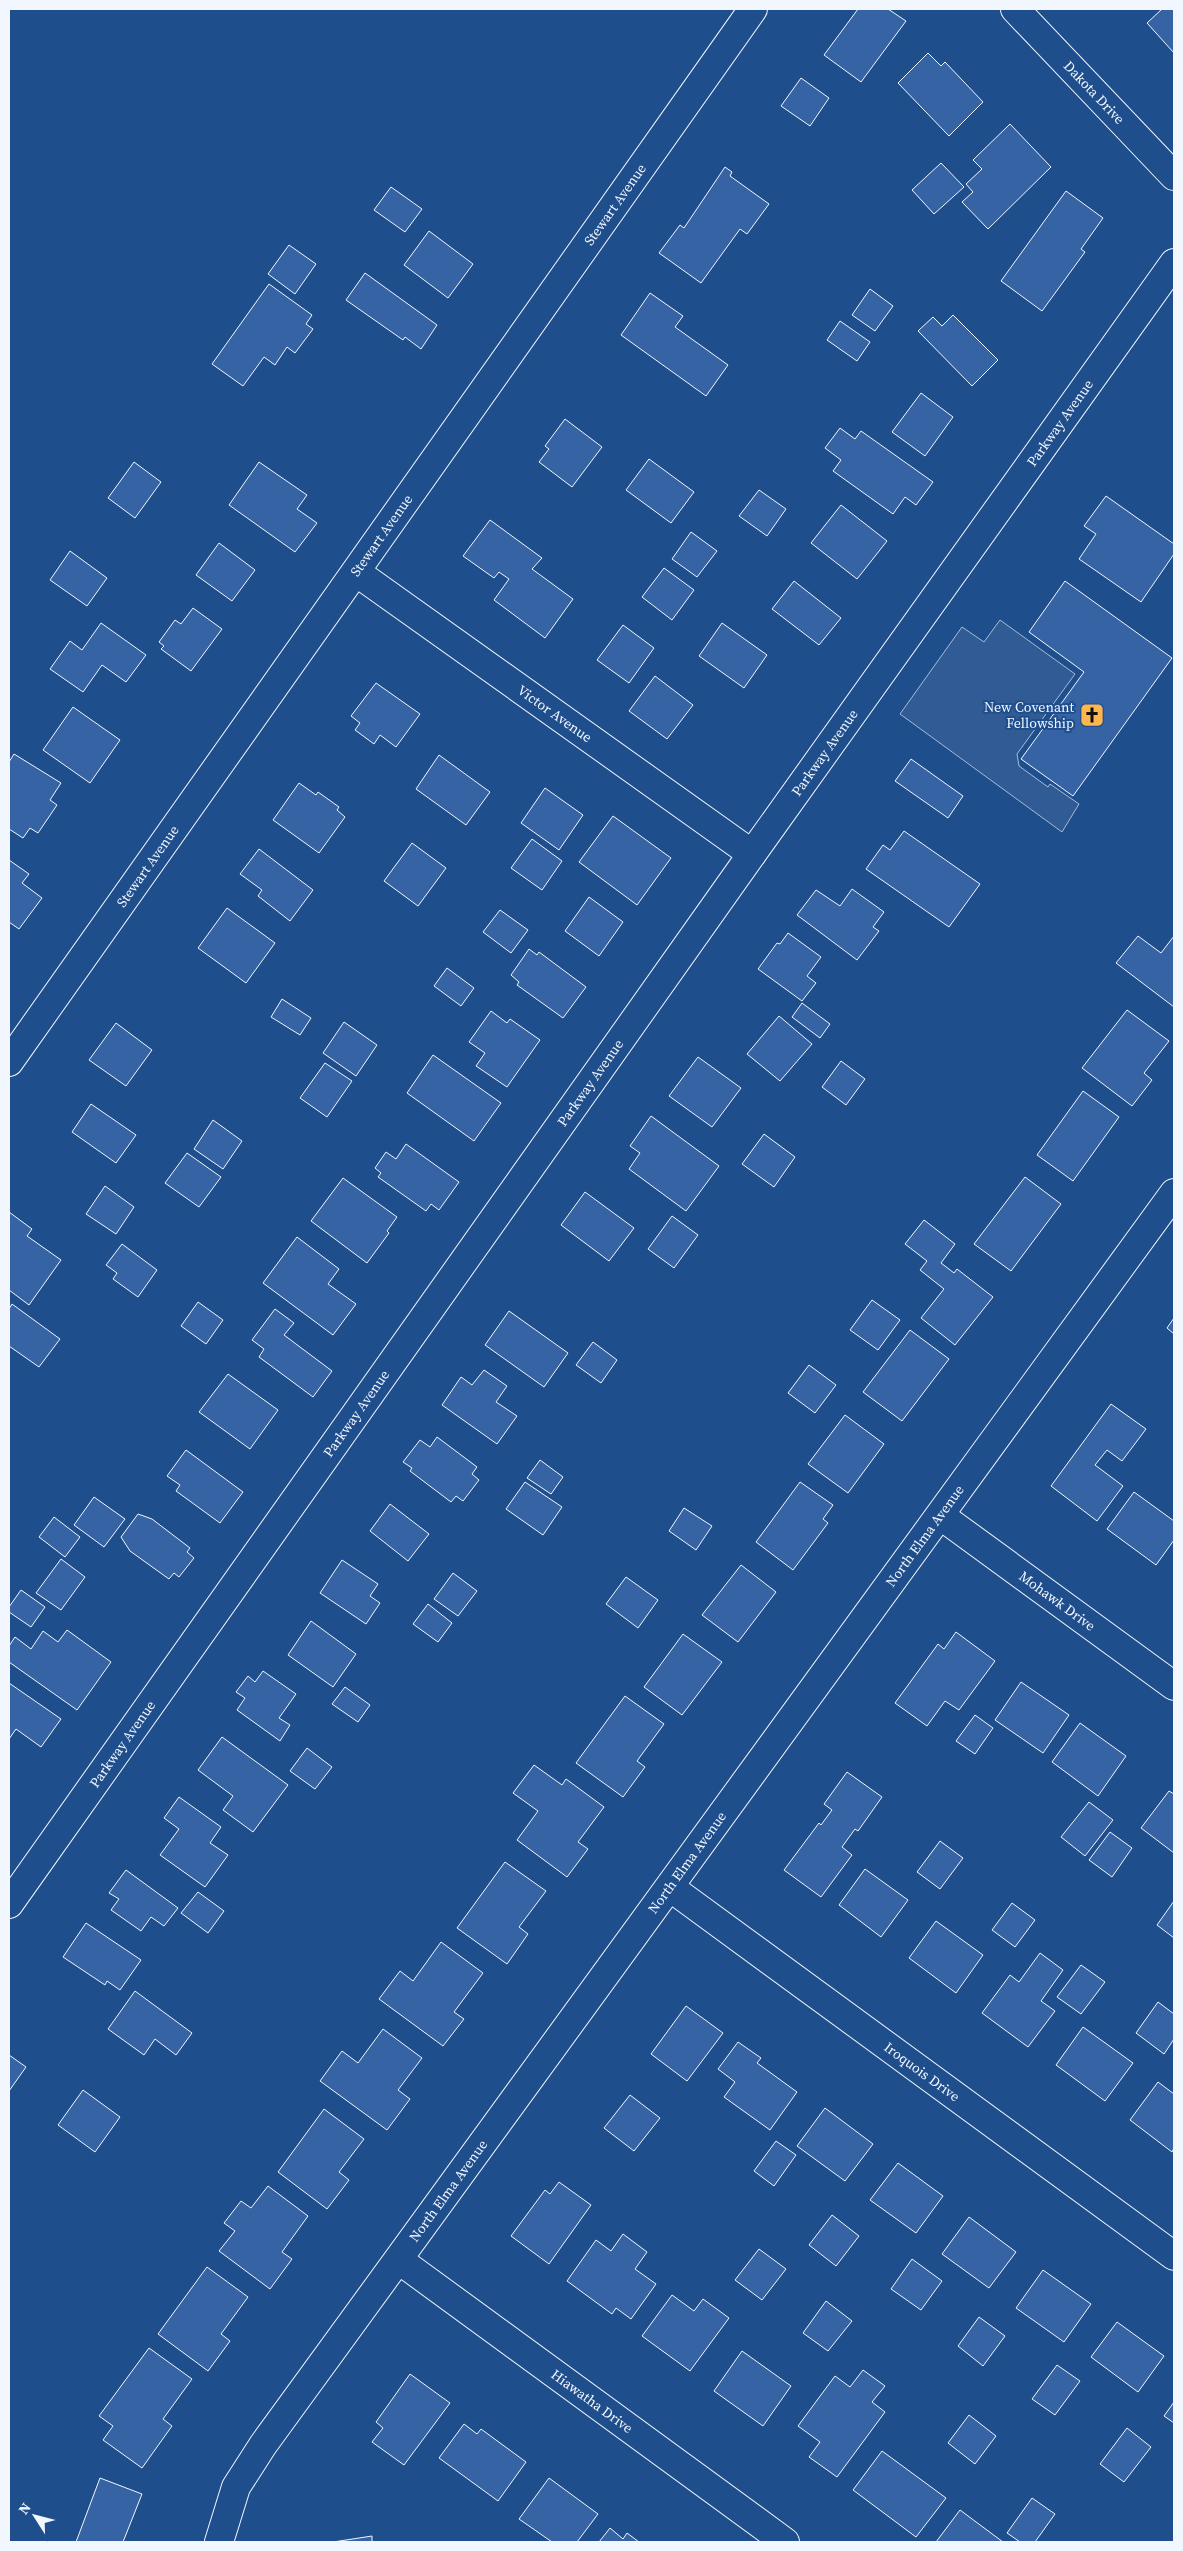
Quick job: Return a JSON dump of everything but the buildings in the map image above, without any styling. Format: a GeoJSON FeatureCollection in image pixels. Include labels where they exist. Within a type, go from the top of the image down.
{"type":"FeatureCollection","features":[{"type":"Feature","properties":{"kind":"street","name":"Stewart Avenue"},"geometry":{"type":"LineString","coordinates":[[9,1062],[753,9]]}},
{"type":"Feature","properties":{"kind":"street","name":"Dakota Drive"},"geometry":{"type":"LineString","coordinates":[[1015,9],[1174,176]]}},
{"type":"Feature","properties":{"kind":"street","name":"Parkway Avenue"},"geometry":{"type":"LineString","coordinates":[[9,1904],[752,854],[1174,263]]}},
{"type":"Feature","properties":{"kind":"street","name":"Victor Avenue"},"geometry":{"type":"LineString","coordinates":[[356,572],[752,854]]}},
{"type":"Feature","properties":{"kind":"street","name":"North Elma Avenue"},"geometry":{"type":"LineString","coordinates":[[219,2542],[236,2487],[248,2466],[941,1516],[1174,1193]]}},
{"type":"Feature","properties":{"kind":"street","name":"Mohawk Drive"},"geometry":{"type":"LineString","coordinates":[[941,1516],[1174,1686]]}},
{"type":"Feature","properties":{"kind":"street","name":"Iroquois Drive"},"geometry":{"type":"LineString","coordinates":[[670,1888],[1174,2256]]}},
{"type":"Feature","properties":{"kind":"street","name":"Hiawatha Drive"},"geometry":{"type":"LineString","coordinates":[[398,2260],[784,2542]]}},
{"type":"Feature","properties":{"kind":"shaded area"},"geometry":{"type":"Polygon","coordinates":[[[1000,620],[1075,674],[1017,754],[1019,766],[1048,787],[1050,784],[1079,804],[1062,832],[900,714],[962,627],[984,642],[1000,620]]]}},
{"type":"Feature","properties":{"kind":"place","name":"New Covenant Fellowship"},"geometry":{"type":"Point","coordinates":[1092,715]}}]}
